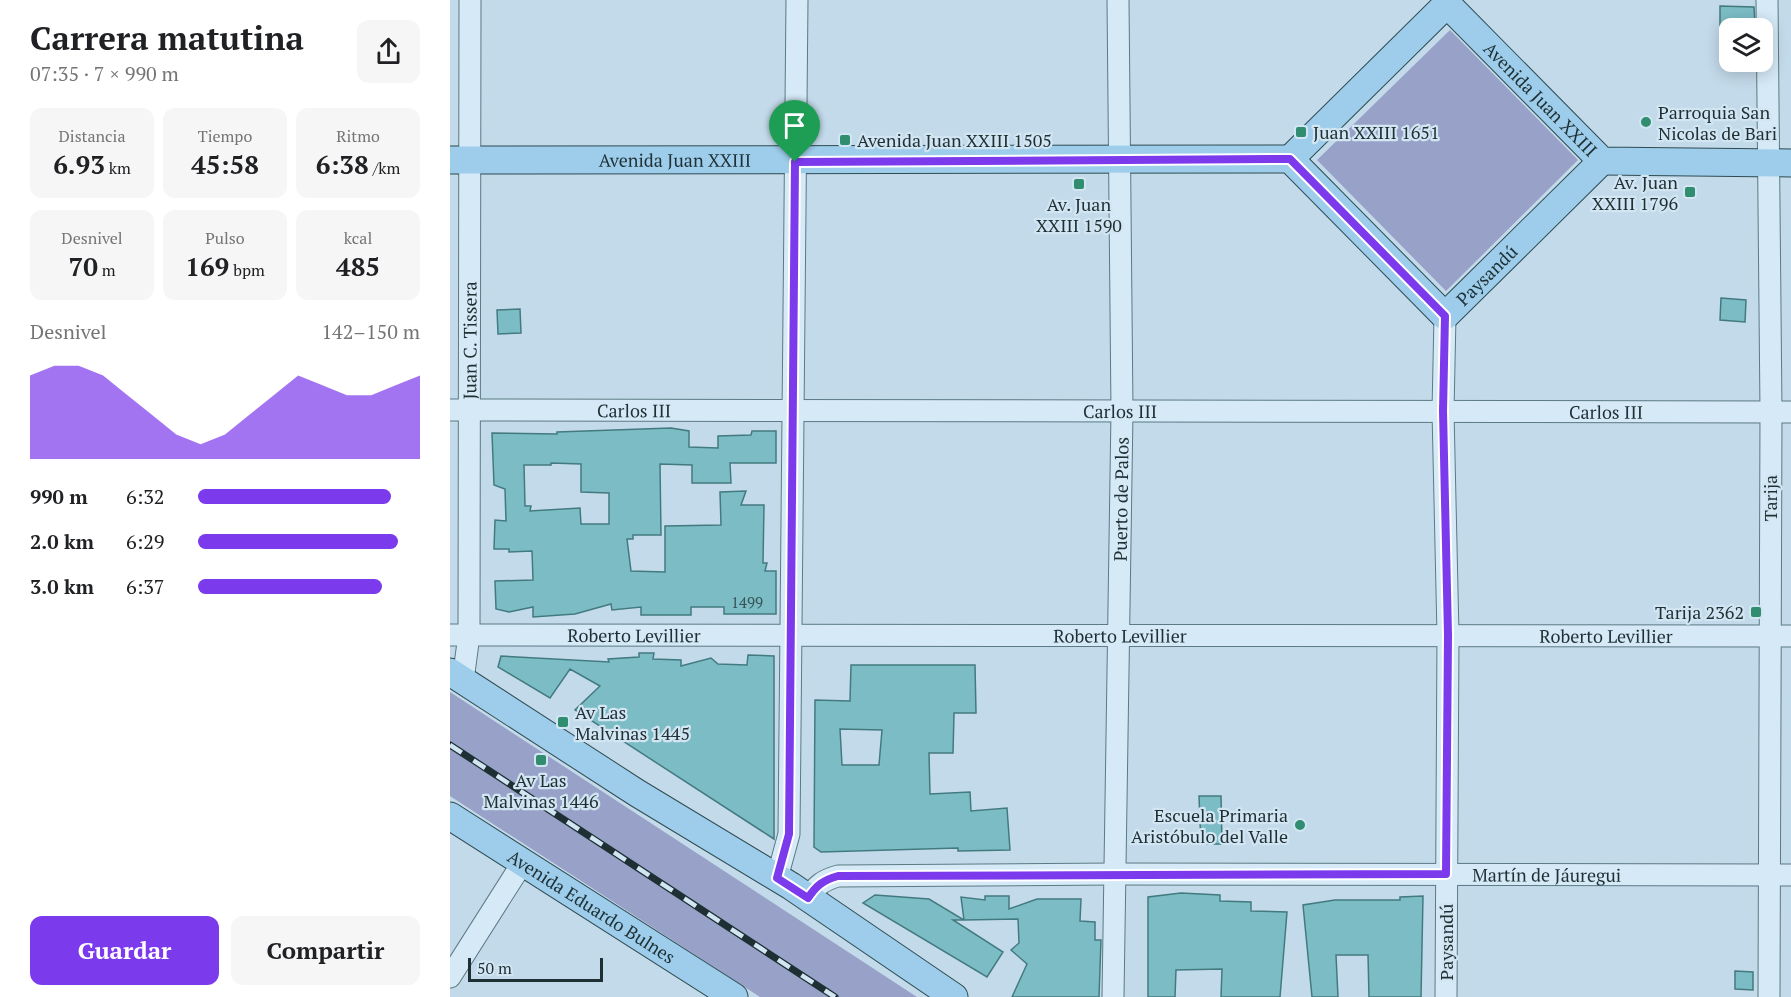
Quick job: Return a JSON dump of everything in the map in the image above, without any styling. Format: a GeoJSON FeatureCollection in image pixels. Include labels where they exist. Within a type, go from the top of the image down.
{"type":"FeatureCollection","features":[{"type":"Feature","properties":{"kind":"main road","name":"Avenida Juan XXIII"},"geometry":{"type":"LineString","coordinates":[[1447,2],[1602,161],[1780,163]]}},
{"type":"Feature","properties":{"kind":"main road"},"geometry":{"type":"LineString","coordinates":[[1445,316],[1290,159],[1447,2]]}},
{"type":"Feature","properties":{"kind":"main road","name":"Avenida Juan XXIII"},"geometry":{"type":"LineString","coordinates":[[460,160],[795,162],[1290,159]]}},
{"type":"Feature","properties":{"kind":"main road","name":"Paysandú"},"geometry":{"type":"LineString","coordinates":[[1445,316],[1602,161]]}},
{"type":"Feature","properties":{"kind":"main road"},"geometry":{"type":"LineString","coordinates":[[456,676],[637,793],[777,878],[954,997]]}},
{"type":"Feature","properties":{"kind":"main road","name":"Avenida Eduardo Bulnes"},"geometry":{"type":"LineString","coordinates":[[450,816],[734,997]]}},
{"type":"Feature","properties":{"kind":"street","name":"Juan C. Tissera"},"geometry":{"type":"LineString","coordinates":[[456,676],[460,635],[460,160],[470,0]]}},
{"type":"Feature","properties":{"kind":"street"},"geometry":{"type":"LineString","coordinates":[[777,878],[789,834],[789,637],[797,0]]}},
{"type":"Feature","properties":{"kind":"street","name":"Puerto de Palos"},"geometry":{"type":"LineString","coordinates":[[1113,997],[1122,412],[1118,0]]}},
{"type":"Feature","properties":{"kind":"street","name":"Tarija"},"geometry":{"type":"LineString","coordinates":[[1767,0],[1780,163],[1781,412],[1770,636],[1780,875],[1768,997]]}},
{"type":"Feature","properties":{"kind":"street","name":"Paysandú"},"geometry":{"type":"LineString","coordinates":[[1445,316],[1443,411],[1448,635],[1446,997]]}},
{"type":"Feature","properties":{"kind":"street","name":"Carlos III"},"geometry":{"type":"LineString","coordinates":[[460,410],[1781,412]]}},
{"type":"Feature","properties":{"kind":"street","name":"Roberto Levillier"},"geometry":{"type":"LineString","coordinates":[[460,635],[1791,636]]}},
{"type":"Feature","properties":{"kind":"street"},"geometry":{"type":"LineString","coordinates":[[450,977],[522,862]]}},
{"type":"Feature","properties":{"kind":"street","name":"Martín de Jáuregui"},"geometry":{"type":"LineString","coordinates":[[808,898],[816,886],[838,876],[1780,875]]}},
{"type":"Feature","properties":{"kind":"shaded area"},"geometry":{"type":"Polygon","coordinates":[[[1450,30],[1578,160],[1446,291],[1317,160],[1450,30]]]}},
{"type":"Feature","properties":{"kind":"shaded area"},"geometry":{"type":"Polygon","coordinates":[[[450,692],[917,997],[760,997],[450,796],[450,692]]]}},
{"type":"Feature","properties":{"kind":"building"},"geometry":{"type":"Polygon","coordinates":[[[1720,6],[1754,7],[1755,18],[1720,18],[1720,6]]]}},
{"type":"Feature","properties":{"kind":"building"},"geometry":{"type":"Polygon","coordinates":[[[1721,298],[1746,300],[1745,322],[1720,320],[1721,298]]]}},
{"type":"Feature","properties":{"kind":"building"},"geometry":{"type":"Polygon","coordinates":[[[520,309],[521,333],[498,334],[497,310],[520,309]]]}},
{"type":"Feature","properties":{"kind":"building"},"geometry":{"type":"Polygon","coordinates":[[[671,428],[689,431],[689,447],[718,448],[718,436],[751,435],[752,431],[776,431],[776,463],[730,463],[731,483],[692,483],[692,465],[660,464],[661,535],[633,535],[633,539],[627,539],[631,571],[665,572],[665,526],[721,525],[720,492],[746,491],[741,505],[764,505],[763,563],[767,563],[765,571],[776,571],[776,614],[724,614],[724,607],[691,607],[691,615],[641,615],[641,607],[612,610],[611,604],[575,614],[533,617],[533,607],[509,612],[496,609],[495,581],[533,580],[532,551],[509,552],[509,549],[494,549],[495,520],[506,521],[505,489],[494,485],[492,433],[557,434],[557,432],[671,428]],[[581,464],[524,465],[525,506],[531,506],[530,511],[580,508],[581,524],[609,524],[609,493],[581,492],[581,464]]]}},
{"type":"Feature","properties":{"kind":"building"},"geometry":{"type":"Polygon","coordinates":[[[639,653],[654,653],[653,659],[681,660],[681,666],[711,658],[718,664],[747,665],[748,655],[774,656],[774,839],[575,710],[600,686],[570,669],[550,698],[498,667],[501,656],[609,662],[608,659],[639,657],[639,653]]]}},
{"type":"Feature","properties":{"kind":"building"},"geometry":{"type":"Polygon","coordinates":[[[851,665],[975,665],[976,713],[954,713],[953,753],[929,753],[930,794],[970,792],[971,811],[1007,808],[1010,850],[958,851],[958,848],[821,852],[814,847],[815,700],[850,701],[851,665]],[[840,729],[842,765],[879,765],[882,730],[840,729]]]}},
{"type":"Feature","properties":{"kind":"building"},"geometry":{"type":"Polygon","coordinates":[[[1199,796],[1221,796],[1222,844],[1201,844],[1199,796]]]}},
{"type":"Feature","properties":{"kind":"building"},"geometry":{"type":"Polygon","coordinates":[[[1181,893],[1220,895],[1220,901],[1251,902],[1251,911],[1287,912],[1280,997],[1221,997],[1222,969],[1176,970],[1175,997],[1148,997],[1148,897],[1181,893]]]}},
{"type":"Feature","properties":{"kind":"building"},"geometry":{"type":"Polygon","coordinates":[[[875,895],[929,899],[964,920],[953,920],[1003,952],[987,977],[863,903],[875,895]]]}},
{"type":"Feature","properties":{"kind":"building"},"geometry":{"type":"Polygon","coordinates":[[[985,896],[1009,896],[1009,909],[1037,899],[1081,899],[1080,921],[1095,922],[1095,940],[1101,940],[1099,997],[1012,997],[1027,964],[1011,950],[1019,943],[1018,919],[964,920],[961,897],[985,900],[985,896]]]}},
{"type":"Feature","properties":{"kind":"building"},"geometry":{"type":"Polygon","coordinates":[[[1423,896],[1421,997],[1369,997],[1368,955],[1336,955],[1338,997],[1312,997],[1303,905],[1335,900],[1400,900],[1400,897],[1423,896]]]}},
{"type":"Feature","properties":{"kind":"building"},"geometry":{"type":"Polygon","coordinates":[[[1735,971],[1753,972],[1753,990],[1735,989],[1735,971]]]}},
{"type":"Feature","properties":{"kind":"railway"},"geometry":{"type":"LineString","coordinates":[[450,745],[835,997]]}},
{"type":"Feature","properties":{"kind":"place","name":"Parroquia San Nicolas de Bari"},"geometry":{"type":"Point","coordinates":[1646,122]}},
{"type":"Feature","properties":{"kind":"place","name":"Juan XXIII 1651"},"geometry":{"type":"Point","coordinates":[1301,132]}},
{"type":"Feature","properties":{"kind":"place","name":"Avenida Juan XXIII 1505"},"geometry":{"type":"Point","coordinates":[845,140]}},
{"type":"Feature","properties":{"kind":"place","name":"Av. Juan XXIII 1590"},"geometry":{"type":"Point","coordinates":[1079,184]}},
{"type":"Feature","properties":{"kind":"place","name":"Av. Juan XXIII 1796"},"geometry":{"type":"Point","coordinates":[1690,192]}},
{"type":"Feature","properties":{"kind":"place","name":"Tarija 2362"},"geometry":{"type":"Point","coordinates":[1756,612]}},
{"type":"Feature","properties":{"kind":"place","name":"Av Las Malvinas 1445"},"geometry":{"type":"Point","coordinates":[563,722]}},
{"type":"Feature","properties":{"kind":"place","name":"Av Las Malvinas 1446"},"geometry":{"type":"Point","coordinates":[541,760]}},
{"type":"Feature","properties":{"kind":"place","name":"Escuela Primaria Aristóbulo del Valle"},"geometry":{"type":"Point","coordinates":[1300,825]}},
{"type":"Feature","properties":{"kind":"route"},"geometry":{"type":"LineString","coordinates":[[1290,159],[1445,316],[1443,411],[1448,635],[1446,874],[838,876],[816,886],[808,898],[777,878],[789,834],[795,162],[1290,159]]}}]}
